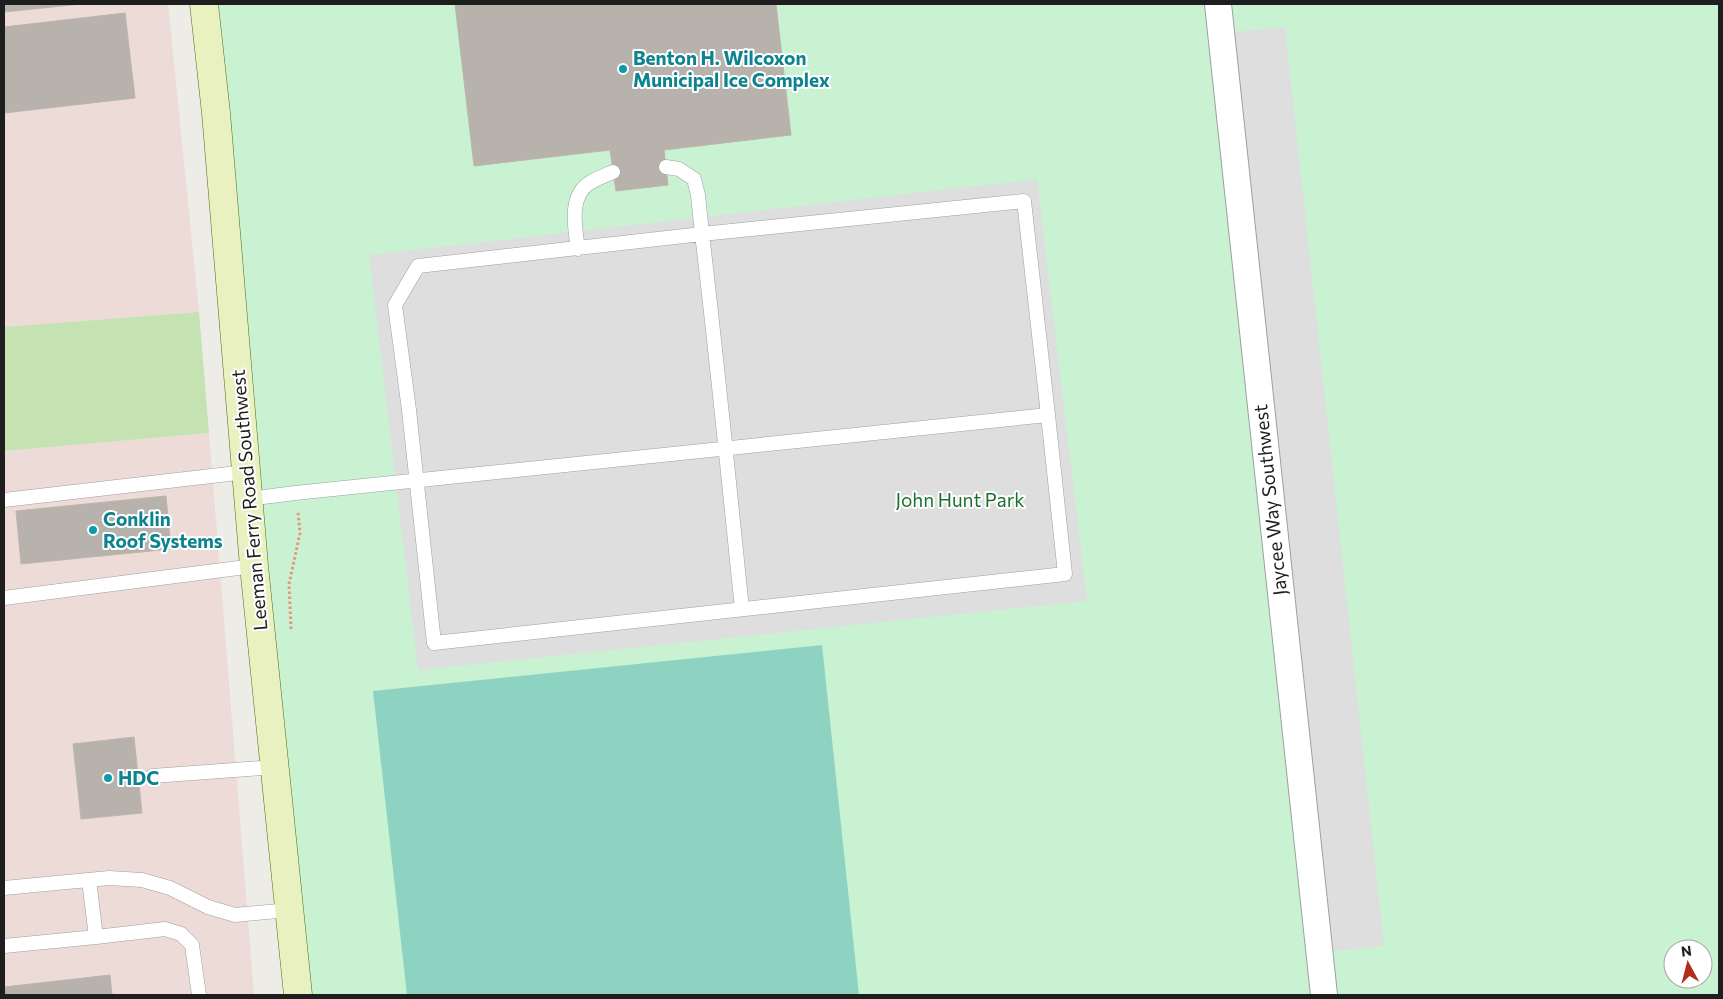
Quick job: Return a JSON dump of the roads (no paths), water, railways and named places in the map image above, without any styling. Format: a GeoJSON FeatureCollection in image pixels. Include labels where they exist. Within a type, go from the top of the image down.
{"type":"FeatureCollection","features":[{"type":"Feature","properties":{"kind":"street","name":"Leeman Ferry Road Southwest"},"geometry":{"type":"LineString","coordinates":[[204,4],[216,113],[254,566],[298,995]]}},
{"type":"Feature","properties":{"kind":"street","name":"Jaycee Way Southwest"},"geometry":{"type":"LineString","coordinates":[[1218,4],[1324,995]]}},
{"type":"Feature","properties":{"kind":"lane"},"geometry":{"type":"LineString","coordinates":[[666,167],[679,169],[694,179],[698,195],[742,609]]}},
{"type":"Feature","properties":{"kind":"lane"},"geometry":{"type":"LineString","coordinates":[[578,249],[574,215],[578,196],[589,182],[613,172]]}},
{"type":"Feature","properties":{"kind":"lane"},"geometry":{"type":"LineString","coordinates":[[1024,201],[1065,574],[434,643],[417,481],[395,305],[418,266],[578,249],[702,234],[1024,201]]}},
{"type":"Feature","properties":{"kind":"lane"},"geometry":{"type":"LineString","coordinates":[[248,499],[1048,415]]}},
{"type":"Feature","properties":{"kind":"lane"},"geometry":{"type":"LineString","coordinates":[[4,500],[246,472]]}},
{"type":"Feature","properties":{"kind":"lane"},"geometry":{"type":"LineString","coordinates":[[4,598],[254,566]]}},
{"type":"Feature","properties":{"kind":"lane"},"geometry":{"type":"LineString","coordinates":[[152,776],[275,767]]}},
{"type":"Feature","properties":{"kind":"lane"},"geometry":{"type":"LineString","coordinates":[[4,888],[109,878],[142,880],[170,888],[208,907],[235,915],[289,910]]}},
{"type":"Feature","properties":{"kind":"lane"},"geometry":{"type":"LineString","coordinates":[[88,880],[96,937]]}},
{"type":"Feature","properties":{"kind":"lane"},"geometry":{"type":"LineString","coordinates":[[4,946],[165,929],[181,934],[192,945],[199,995]]}},
{"type":"Feature","properties":{"kind":"place","name":"Benton H. Wilcoxon Municipal Ice Complex"},"geometry":{"type":"Point","coordinates":[623,69]}},
{"type":"Feature","properties":{"kind":"place","name":"Conklin Roof Systems"},"geometry":{"type":"Point","coordinates":[93,530]}},
{"type":"Feature","properties":{"kind":"place","name":"HDC"},"geometry":{"type":"Point","coordinates":[108,778]}},
{"type":"Feature","properties":{"kind":"park label","name":"John Hunt Park"},"geometry":{"type":"Point","coordinates":[960,500]}}]}
